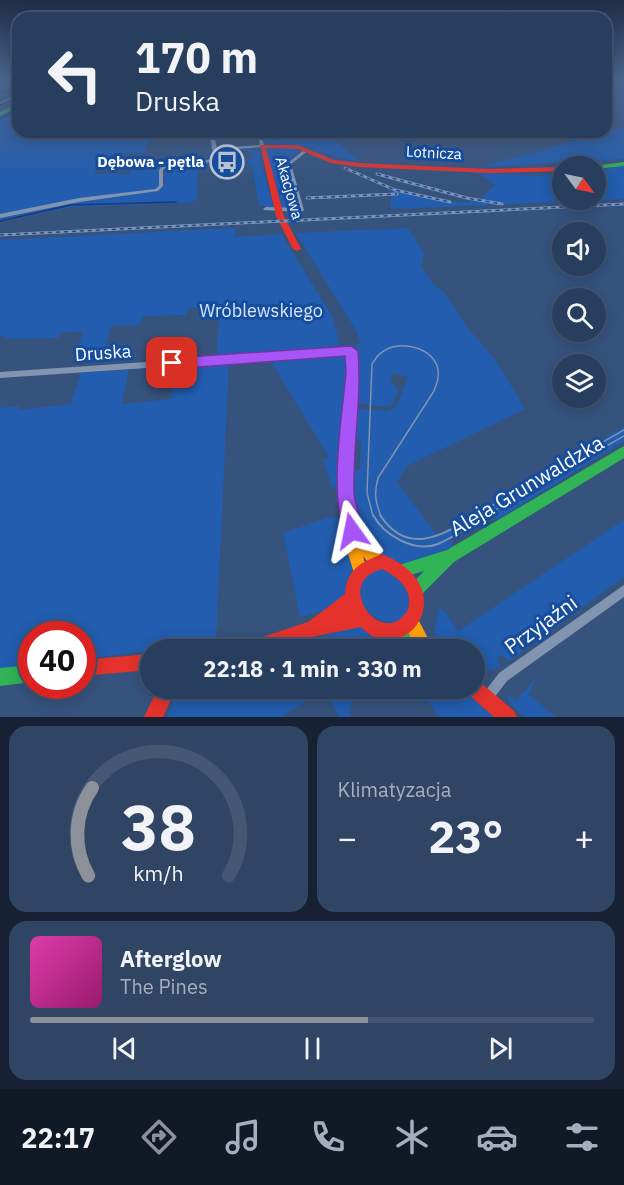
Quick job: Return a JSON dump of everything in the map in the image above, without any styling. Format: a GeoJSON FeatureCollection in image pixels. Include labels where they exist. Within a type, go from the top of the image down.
{"type":"FeatureCollection","features":[{"type":"Feature","properties":{"kind":"main road","name":"Lotnicza"},"geometry":{"type":"LineString","coordinates":[[262,146],[287,146],[307,150],[333,162],[359,165],[463,170],[552,169]]}},
{"type":"Feature","properties":{"kind":"main road","name":"Akacjowa"},"geometry":{"type":"LineString","coordinates":[[262,146],[275,202],[297,249]]}},
{"type":"Feature","properties":{"kind":"main road"},"geometry":{"type":"LineString","coordinates":[[606,166],[624,164]]}},
{"type":"Feature","properties":{"kind":"main road"},"geometry":{"type":"LineString","coordinates":[[351,351],[352,394],[345,494],[352,531],[352,544],[360,571]]}},
{"type":"Feature","properties":{"kind":"main road","name":"Aleja Grunwaldzka"},"geometry":{"type":"LineString","coordinates":[[416,590],[450,556],[624,451]]}},
{"type":"Feature","properties":{"kind":"main road"},"geometry":{"type":"LineString","coordinates":[[352,531],[377,562]]}},
{"type":"Feature","properties":{"kind":"main road","name":"Aleja Grunwaldzka"},"geometry":{"type":"LineString","coordinates":[[404,570],[450,556]]}},
{"type":"Feature","properties":{"kind":"main road"},"geometry":{"type":"LineString","coordinates":[[377,562],[388,562],[404,570],[416,590],[417,603],[410,621],[393,631],[379,630],[362,618],[352,599],[354,581],[360,571],[377,562]]}},
{"type":"Feature","properties":{"kind":"main road"},"geometry":{"type":"LineString","coordinates":[[312,629],[352,599]]}},
{"type":"Feature","properties":{"kind":"main road"},"geometry":{"type":"LineString","coordinates":[[281,639],[312,629],[362,618]]}},
{"type":"Feature","properties":{"kind":"main road"},"geometry":{"type":"LineString","coordinates":[[410,621],[420,639]]}},
{"type":"Feature","properties":{"kind":"main road"},"geometry":{"type":"LineString","coordinates":[[393,631],[401,639]]}},
{"type":"Feature","properties":{"kind":"main road"},"geometry":{"type":"LineString","coordinates":[[96,667],[140,663]]}},
{"type":"Feature","properties":{"kind":"main road"},"geometry":{"type":"LineString","coordinates":[[0,677],[18,675]]}},
{"type":"Feature","properties":{"kind":"main road"},"geometry":{"type":"LineString","coordinates":[[487,698],[508,717]]}},
{"type":"Feature","properties":{"kind":"main road"},"geometry":{"type":"LineString","coordinates":[[153,717],[162,699]]}},
{"type":"Feature","properties":{"kind":"street"},"geometry":{"type":"LineString","coordinates":[[0,216],[79,200],[152,191],[160,188],[161,170],[164,167],[218,158],[212,138]]}},
{"type":"Feature","properties":{"kind":"street","name":"Akacjowa"},"geometry":{"type":"LineString","coordinates":[[260,138],[262,146]]}},
{"type":"Feature","properties":{"kind":"street"},"geometry":{"type":"LineString","coordinates":[[214,150],[262,146]]}},
{"type":"Feature","properties":{"kind":"street"},"geometry":{"type":"LineString","coordinates":[[266,209],[301,210],[289,164],[307,150]]}},
{"type":"Feature","properties":{"kind":"street","name":"Druska"},"geometry":{"type":"LineString","coordinates":[[0,375],[351,351]]}},
{"type":"Feature","properties":{"kind":"street","name":"Przyjaźni"},"geometry":{"type":"LineString","coordinates":[[487,698],[503,677],[624,590]]}},
{"type":"Feature","properties":{"kind":"green space"},"geometry":{"type":"Polygon","coordinates":[[[12,113],[12,138],[149,138],[145,153],[112,154],[93,174],[130,174],[133,169],[160,168],[159,186],[151,191],[0,214],[0,116],[12,113]]]}},
{"type":"Feature","properties":{"kind":"green space"},"geometry":{"type":"Polygon","coordinates":[[[624,126],[624,159],[606,160],[606,156],[552,156],[552,163],[481,167],[585,138],[612,138],[612,130],[624,126]]]}},
{"type":"Feature","properties":{"kind":"green space"},"geometry":{"type":"Polygon","coordinates":[[[334,138],[358,161],[302,146],[267,144],[264,140],[334,138]]]}},
{"type":"Feature","properties":{"kind":"green space"},"geometry":{"type":"Polygon","coordinates":[[[284,147],[300,151],[286,165],[296,203],[294,206],[280,208],[266,149],[284,147]]]}},
{"type":"Feature","properties":{"kind":"green space"},"geometry":{"type":"Polygon","coordinates":[[[250,148],[260,152],[274,208],[259,205],[252,166],[240,165],[250,163],[247,161],[253,157],[252,154],[243,150],[217,152],[250,148]]]}},
{"type":"Feature","properties":{"kind":"green space"},"geometry":{"type":"Polygon","coordinates":[[[218,161],[234,162],[236,165],[198,165],[197,200],[188,203],[73,207],[0,221],[0,217],[80,201],[158,191],[164,186],[166,168],[218,161]]]}},
{"type":"Feature","properties":{"kind":"green space"},"geometry":{"type":"Polygon","coordinates":[[[624,166],[624,199],[606,200],[606,169],[624,166]]]}},
{"type":"Feature","properties":{"kind":"green space"},"geometry":{"type":"Polygon","coordinates":[[[477,172],[552,175],[552,202],[391,209],[391,190],[393,188],[448,201],[469,202],[477,200],[495,185],[477,172]]]}},
{"type":"Feature","properties":{"kind":"green space","name":"Wróblewskiego"},"geometry":{"type":"Polygon","coordinates":[[[236,228],[235,237],[281,234],[332,316],[340,345],[331,350],[217,358],[219,306],[188,308],[186,315],[143,316],[140,325],[111,326],[105,350],[76,353],[83,331],[60,333],[58,338],[4,339],[6,336],[0,336],[0,240],[236,228]]]}},
{"type":"Feature","properties":{"kind":"green space"},"geometry":{"type":"Polygon","coordinates":[[[408,228],[424,253],[421,267],[434,285],[443,291],[468,328],[496,361],[525,409],[407,466],[397,482],[437,535],[624,427],[624,441],[497,520],[493,515],[450,540],[453,546],[410,566],[383,557],[370,549],[358,529],[352,492],[354,470],[360,470],[361,441],[357,440],[356,415],[360,409],[387,411],[396,407],[408,377],[393,373],[390,383],[396,386],[398,391],[392,405],[382,407],[359,403],[359,367],[356,344],[361,344],[357,332],[296,233],[408,228]]]}},
{"type":"Feature","properties":{"kind":"green space"},"geometry":{"type":"Polygon","coordinates":[[[337,354],[347,360],[344,437],[340,443],[336,487],[332,488],[323,460],[329,457],[272,363],[276,359],[337,354]]]}},
{"type":"Feature","properties":{"kind":"green space"},"geometry":{"type":"Polygon","coordinates":[[[229,362],[216,639],[140,639],[140,652],[96,657],[96,621],[18,621],[18,667],[0,669],[0,408],[19,406],[18,410],[71,404],[81,373],[129,370],[122,404],[171,399],[176,366],[229,362]]]}},
{"type":"Feature","properties":{"kind":"green space"},"geometry":{"type":"Polygon","coordinates":[[[330,517],[337,517],[355,564],[346,595],[329,609],[300,617],[283,533],[330,517]]]}},
{"type":"Feature","properties":{"kind":"green space"},"geometry":{"type":"Polygon","coordinates":[[[624,520],[624,577],[509,661],[502,655],[497,658],[500,666],[485,673],[485,639],[441,639],[434,633],[439,608],[443,609],[458,631],[624,520]]]}},
{"type":"Feature","properties":{"kind":"green space"},"geometry":{"type":"Polygon","coordinates":[[[379,569],[396,575],[408,590],[409,603],[403,617],[393,623],[381,621],[362,603],[359,590],[364,579],[379,569]]]}},
{"type":"Feature","properties":{"kind":"green space"},"geometry":{"type":"Polygon","coordinates":[[[356,624],[391,639],[313,639],[356,624]]]}},
{"type":"Feature","properties":{"kind":"green space"},"geometry":{"type":"Polygon","coordinates":[[[536,678],[529,695],[556,717],[525,717],[509,702],[508,694],[516,701],[536,678]]]}},
{"type":"Feature","properties":{"kind":"green space"},"geometry":{"type":"Polygon","coordinates":[[[175,699],[309,699],[281,717],[167,717],[175,699]]]}},
{"type":"Feature","properties":{"kind":"green space"},"geometry":{"type":"Polygon","coordinates":[[[331,699],[352,699],[349,717],[339,717],[331,699]]]}},
{"type":"Feature","properties":{"kind":"green space"},"geometry":{"type":"Polygon","coordinates":[[[428,699],[475,699],[499,717],[438,717],[428,699]]]}},
{"type":"Feature","properties":{"kind":"waterway"},"geometry":{"type":"LineString","coordinates":[[0,119],[10,113]]}},
{"type":"Feature","properties":{"kind":"waterway"},"geometry":{"type":"LineString","coordinates":[[0,221],[71,205],[176,202]]}},
{"type":"Feature","properties":{"kind":"tram line"},"geometry":{"type":"LineString","coordinates":[[373,516],[367,493],[372,364],[378,355],[389,348],[408,346],[418,348],[433,359],[437,367],[438,379],[434,391],[378,478],[376,497],[381,516]]}},
{"type":"Feature","properties":{"kind":"tram line"},"geometry":{"type":"LineString","coordinates":[[474,516],[624,430]]}},
{"type":"Feature","properties":{"kind":"tram line"},"geometry":{"type":"LineString","coordinates":[[485,516],[624,436]]}},
{"type":"Feature","properties":{"kind":"tram line"},"geometry":{"type":"LineString","coordinates":[[373,515],[392,535],[419,546],[438,544],[488,515]]}},
{"type":"Feature","properties":{"kind":"tram line"},"geometry":{"type":"LineString","coordinates":[[380,515],[391,528],[402,536],[414,539],[439,535],[477,515]]}},
{"type":"Feature","properties":{"kind":"railway"},"geometry":{"type":"LineString","coordinates":[[345,168],[395,190],[450,202]]}},
{"type":"Feature","properties":{"kind":"railway"},"geometry":{"type":"LineString","coordinates":[[377,174],[467,198],[502,204]]}},
{"type":"Feature","properties":{"kind":"railway"},"geometry":{"type":"LineString","coordinates":[[307,198],[397,194]]}},
{"type":"Feature","properties":{"kind":"railway"},"geometry":{"type":"LineString","coordinates":[[0,235],[624,204]]}},
{"type":"Feature","properties":{"kind":"traffic: fast"},"geometry":{"type":"LineString","coordinates":[[606,166],[624,164]]}},
{"type":"Feature","properties":{"kind":"traffic: fast"},"geometry":{"type":"LineString","coordinates":[[404,570],[450,556],[624,451]]}},
{"type":"Feature","properties":{"kind":"traffic: fast"},"geometry":{"type":"LineString","coordinates":[[416,590],[448,558]]}},
{"type":"Feature","properties":{"kind":"traffic: fast"},"geometry":{"type":"LineString","coordinates":[[393,631],[401,639]]}},
{"type":"Feature","properties":{"kind":"traffic: fast"},"geometry":{"type":"LineString","coordinates":[[0,677],[18,675]]}},
{"type":"Feature","properties":{"kind":"traffic: slow"},"geometry":{"type":"LineString","coordinates":[[351,351],[353,372],[345,494],[352,531],[352,544],[360,571]]}},
{"type":"Feature","properties":{"kind":"traffic: slow"},"geometry":{"type":"LineString","coordinates":[[352,531],[377,562]]}},
{"type":"Feature","properties":{"kind":"traffic: slow"},"geometry":{"type":"LineString","coordinates":[[410,621],[420,639]]}},
{"type":"Feature","properties":{"kind":"traffic: jam"},"geometry":{"type":"LineString","coordinates":[[297,249],[280,216],[262,146],[298,147],[333,162],[359,165],[488,171],[552,169]]}},
{"type":"Feature","properties":{"kind":"traffic: jam"},"geometry":{"type":"LineString","coordinates":[[382,561],[399,570],[412,585],[416,594],[415,613],[410,622],[397,632],[383,632],[369,625],[359,613],[353,598],[354,583],[363,570],[382,561]]}},
{"type":"Feature","properties":{"kind":"traffic: jam"},"geometry":{"type":"LineString","coordinates":[[312,629],[352,599]]}},
{"type":"Feature","properties":{"kind":"traffic: jam"},"geometry":{"type":"LineString","coordinates":[[281,639],[312,629],[361,619]]}},
{"type":"Feature","properties":{"kind":"traffic: jam"},"geometry":{"type":"LineString","coordinates":[[96,667],[140,663]]}},
{"type":"Feature","properties":{"kind":"traffic: jam"},"geometry":{"type":"LineString","coordinates":[[485,697],[508,717]]}},
{"type":"Feature","properties":{"kind":"traffic: jam"},"geometry":{"type":"LineString","coordinates":[[153,717],[162,699]]}},
{"type":"Feature","properties":{"kind":"place","name":"Dębowa - pętla"},"geometry":{"type":"Point","coordinates":[227,162]}},
{"type":"Feature","properties":{"kind":"route"},"geometry":{"type":"LineString","coordinates":[[172,363],[351,351],[353,372],[345,494],[352,531]]}}]}
